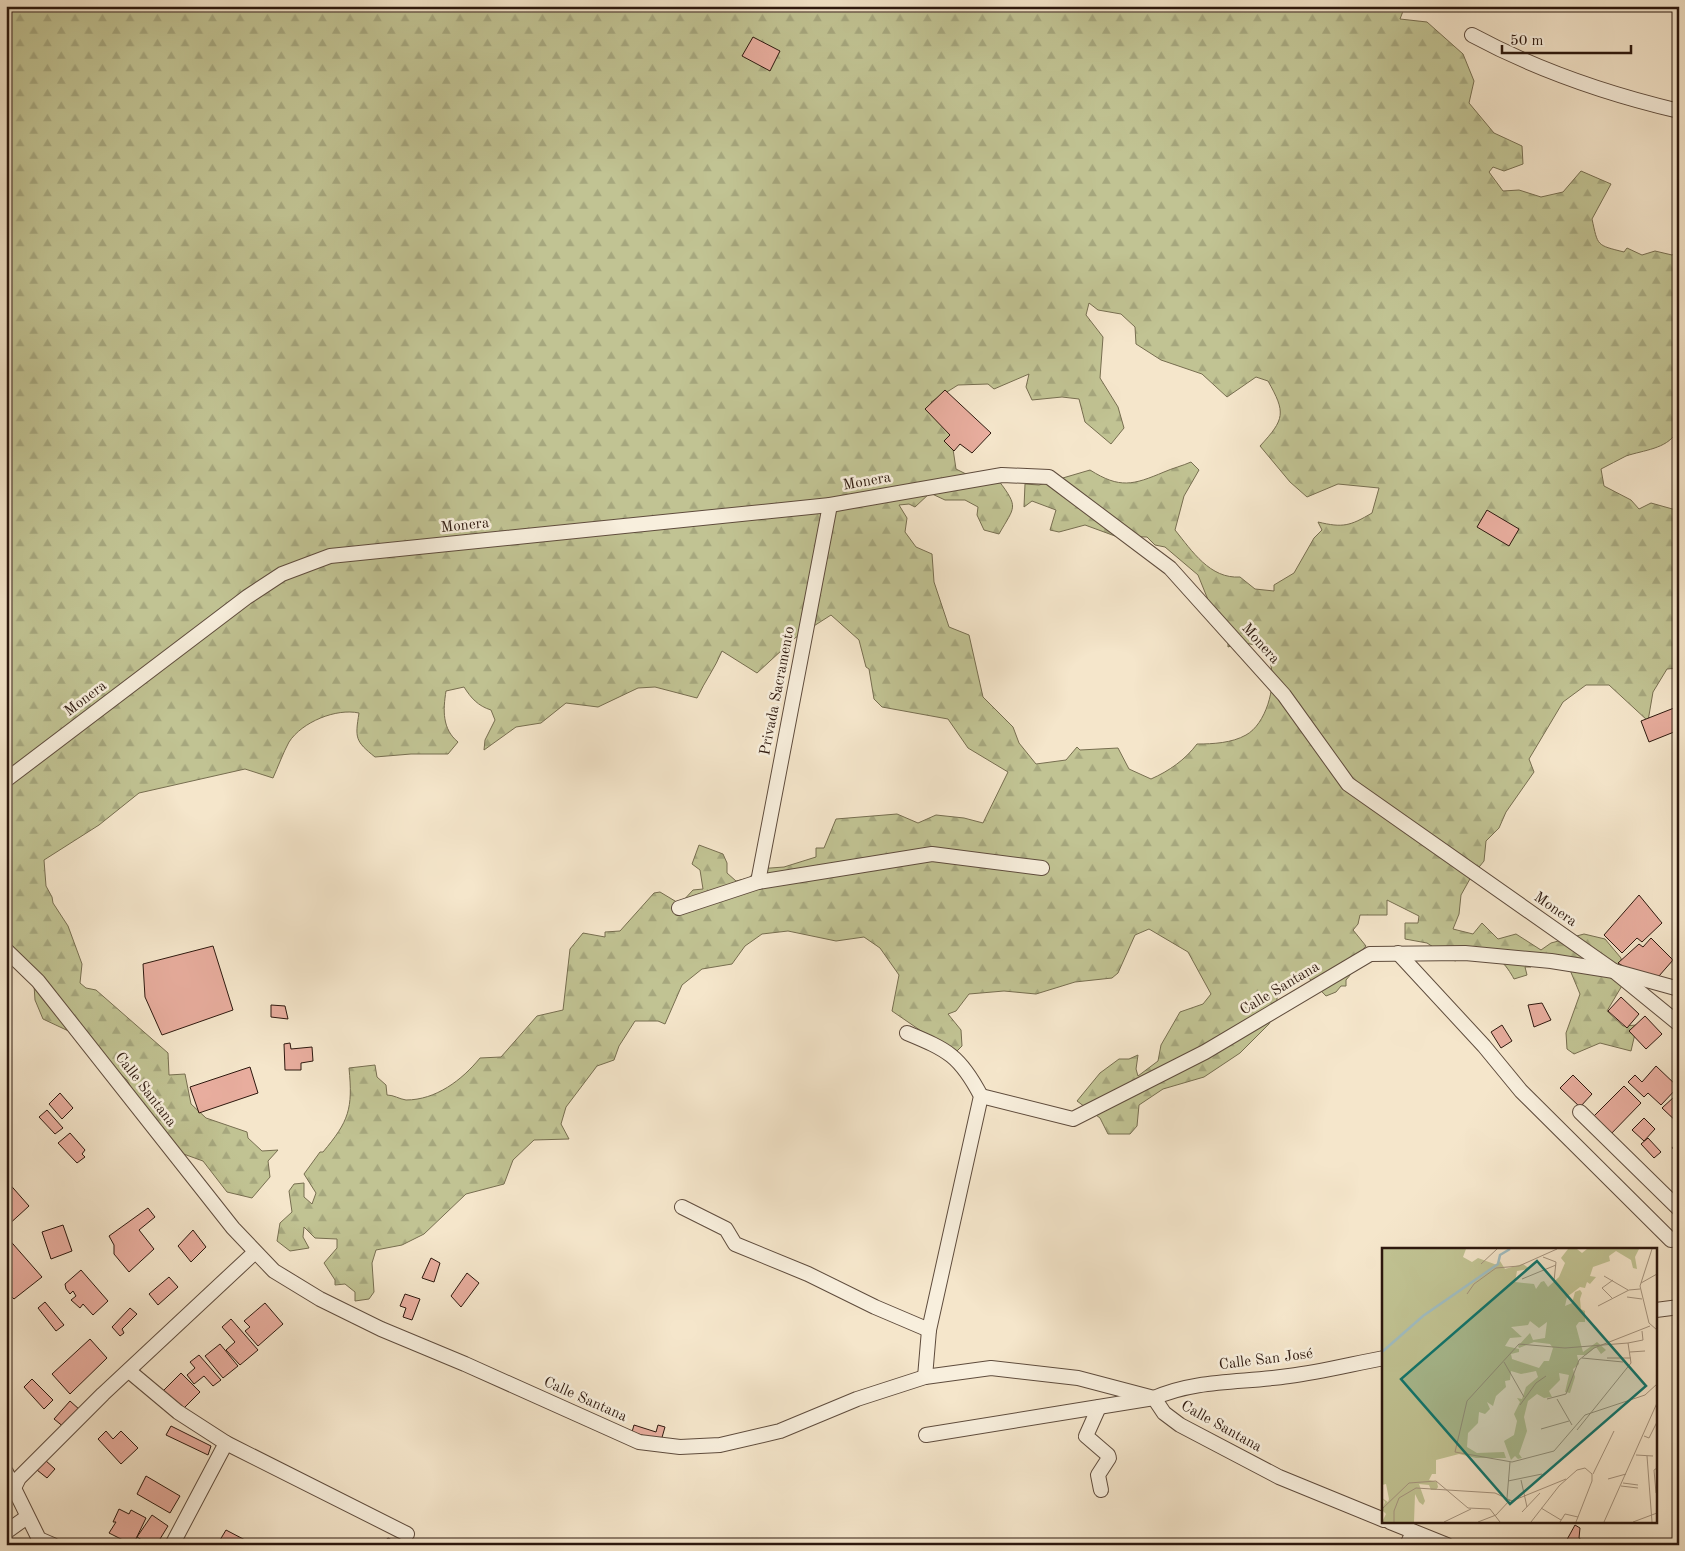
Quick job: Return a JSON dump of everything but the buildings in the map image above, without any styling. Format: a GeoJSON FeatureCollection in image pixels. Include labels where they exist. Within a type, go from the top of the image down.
{"type":"FeatureCollection","features":[{"type":"Feature","properties":{"kind":"street"},"geometry":{"type":"LineString","coordinates":[[1472,35],[1505,53],[1583,84],[1628,99],[1679,111]]}},
{"type":"Feature","properties":{"kind":"street","name":"Monera"},"geometry":{"type":"LineString","coordinates":[[6,780],[247,597],[282,574],[330,556],[830,506],[1002,475],[1049,477],[1170,568],[1284,695],[1348,784],[1614,971],[1679,1024]]}},
{"type":"Feature","properties":{"kind":"street","name":"Privada Sacramento"},"geometry":{"type":"LineString","coordinates":[[758,882],[830,506]]}},
{"type":"Feature","properties":{"kind":"street"},"geometry":{"type":"LineString","coordinates":[[679,908],[758,882],[932,854],[1042,868]]}},
{"type":"Feature","properties":{"kind":"street","name":"Calle Santana"},"geometry":{"type":"LineString","coordinates":[[6,950],[38,981],[254,1253],[274,1271],[297,1286],[381,1329],[465,1364],[639,1442],[680,1447],[720,1445],[780,1431],[857,1399],[925,1377],[990,1368],[1078,1378],[1154,1398],[1164,1413],[1180,1425],[1279,1477],[1382,1519]]}},
{"type":"Feature","properties":{"kind":"street"},"geometry":{"type":"LineString","coordinates":[[1398,953],[1484,1046],[1521,1091],[1671,1240]]}},
{"type":"Feature","properties":{"kind":"street","name":"Calle Santana"},"geometry":{"type":"LineString","coordinates":[[981,1096],[1073,1120],[1205,1052],[1370,954],[1465,953],[1614,971]]}},
{"type":"Feature","properties":{"kind":"street"},"geometry":{"type":"LineString","coordinates":[[1614,971],[1679,989]]}},
{"type":"Feature","properties":{"kind":"street"},"geometry":{"type":"LineString","coordinates":[[907,1034],[942,1047],[967,1070],[981,1096],[929,1330],[925,1377]]}},
{"type":"Feature","properties":{"kind":"street"},"geometry":{"type":"LineString","coordinates":[[1580,1112],[1679,1209]]}},
{"type":"Feature","properties":{"kind":"street"},"geometry":{"type":"LineString","coordinates":[[682,1207],[726,1229],[735,1244],[808,1274],[929,1330]]}},
{"type":"Feature","properties":{"kind":"street"},"geometry":{"type":"LineString","coordinates":[[14,1488],[19,1478],[103,1394],[254,1253]]}},
{"type":"Feature","properties":{"kind":"street"},"geometry":{"type":"LineString","coordinates":[[1658,1310],[1679,1306]]}},
{"type":"Feature","properties":{"kind":"street","name":"Calle San José"},"geometry":{"type":"LineString","coordinates":[[926,1435],[1154,1398],[1181,1388],[1290,1376],[1382,1358]]}},
{"type":"Feature","properties":{"kind":"street"},"geometry":{"type":"LineString","coordinates":[[129,1371],[178,1412],[226,1443],[407,1534]]}},
{"type":"Feature","properties":{"kind":"street"},"geometry":{"type":"LineString","coordinates":[[1100,1407],[1086,1436],[1109,1458],[1098,1475],[1100,1490]]}},
{"type":"Feature","properties":{"kind":"street"},"geometry":{"type":"LineString","coordinates":[[172,1545],[226,1443]]}},
{"type":"Feature","properties":{"kind":"street"},"geometry":{"type":"LineString","coordinates":[[6,1472],[39,1540],[53,1545]]}},
{"type":"Feature","properties":{"kind":"street"},"geometry":{"type":"LineString","coordinates":[[6,1532],[27,1517]]}},
{"type":"Feature","properties":{"kind":"street"},"geometry":{"type":"LineString","coordinates":[[1392,1524],[1410,1538],[1447,1545]]}},
{"type":"Feature","properties":{"kind":"green space"},"geometry":{"type":"Polygon","coordinates":[[[6,6],[1405,6],[1400,19],[1427,22],[1463,54],[1474,81],[1469,103],[1494,133],[1522,146],[1523,164],[1504,171],[1493,167],[1489,172],[1503,191],[1519,190],[1541,197],[1563,192],[1581,171],[1611,184],[1592,219],[1597,239],[1603,246],[1624,252],[1627,248],[1642,255],[1655,251],[1672,255],[1679,251],[1679,434],[1676,433],[1661,446],[1626,456],[1601,469],[1604,486],[1631,500],[1639,509],[1651,503],[1676,510],[1679,509],[1679,668],[1667,669],[1653,692],[1648,721],[1609,685],[1586,685],[1563,702],[1529,759],[1534,772],[1506,812],[1499,828],[1486,841],[1484,861],[1471,877],[1461,895],[1459,914],[1453,929],[1473,934],[1482,923],[1498,939],[1516,934],[1541,950],[1551,943],[1584,934],[1605,939],[1621,958],[1623,984],[1607,1011],[1623,1026],[1637,1025],[1631,1051],[1600,1043],[1574,1054],[1567,1049],[1566,1033],[1580,994],[1570,970],[1533,958],[1531,967],[1525,967],[1527,975],[1514,979],[1500,960],[1483,951],[1477,951],[1455,961],[1427,943],[1405,939],[1405,923],[1418,923],[1419,916],[1387,900],[1387,915],[1360,915],[1358,924],[1353,930],[1366,946],[1346,980],[1346,986],[1341,986],[1336,992],[1326,996],[1306,975],[1286,984],[1277,982],[1277,1007],[1269,1024],[1240,1053],[1204,1077],[1163,1089],[1139,1105],[1137,1126],[1130,1134],[1108,1134],[1100,1118],[1077,1101],[1100,1073],[1119,1059],[1129,1059],[1138,1055],[1136,1069],[1138,1076],[1158,1061],[1161,1045],[1180,1012],[1203,1004],[1211,994],[1188,952],[1149,929],[1135,935],[1118,973],[1112,978],[1075,982],[1036,994],[1004,991],[969,994],[956,1011],[948,1014],[961,1030],[962,1046],[957,1051],[943,1046],[892,1011],[899,975],[880,948],[864,937],[836,941],[788,931],[762,934],[745,946],[732,964],[702,969],[682,985],[665,1024],[658,1021],[635,1021],[619,1046],[614,1060],[597,1066],[566,1107],[561,1124],[569,1139],[534,1140],[513,1160],[504,1184],[466,1194],[424,1234],[402,1245],[376,1250],[372,1263],[374,1292],[369,1299],[355,1301],[355,1292],[345,1284],[335,1285],[335,1280],[324,1263],[337,1248],[337,1239],[315,1238],[304,1227],[303,1237],[309,1248],[290,1251],[277,1241],[280,1223],[292,1212],[289,1191],[294,1184],[304,1183],[304,1197],[312,1204],[316,1193],[304,1174],[320,1152],[323,1152],[332,1141],[344,1123],[350,1094],[349,1068],[375,1065],[377,1077],[386,1085],[387,1095],[406,1100],[428,1097],[438,1093],[457,1081],[480,1058],[501,1057],[537,1016],[563,1010],[570,949],[583,933],[605,937],[605,932],[620,931],[654,893],[660,892],[680,904],[693,890],[703,889],[700,870],[692,864],[699,845],[723,854],[727,863],[727,873],[736,881],[749,878],[757,869],[784,867],[816,857],[816,848],[824,848],[836,819],[897,814],[918,823],[936,815],[964,818],[983,823],[1008,772],[968,748],[948,719],[882,707],[874,699],[869,669],[866,667],[859,640],[831,615],[795,638],[757,673],[722,651],[697,698],[655,687],[638,688],[598,707],[566,703],[541,723],[516,727],[484,750],[485,740],[495,720],[491,710],[475,701],[464,687],[446,691],[444,712],[446,725],[458,742],[448,754],[411,754],[375,757],[360,743],[358,738],[359,713],[340,713],[320,718],[302,728],[289,742],[273,778],[245,769],[139,793],[99,825],[44,860],[46,886],[53,903],[68,926],[82,964],[80,983],[86,988],[96,990],[168,1053],[169,1075],[185,1074],[191,1104],[206,1118],[247,1132],[248,1138],[262,1151],[278,1150],[268,1161],[270,1177],[252,1198],[227,1192],[203,1161],[178,1152],[141,1107],[127,1080],[77,1035],[43,1019],[35,1000],[34,985],[6,955],[6,6]],[[1089,303],[1086,315],[1103,337],[1100,378],[1118,407],[1124,428],[1111,444],[1085,422],[1079,399],[1062,397],[1032,400],[1026,387],[1029,374],[994,389],[988,384],[958,385],[931,402],[950,429],[956,469],[970,476],[999,481],[1012,502],[1009,518],[999,534],[984,530],[977,515],[978,507],[965,500],[945,500],[930,493],[915,507],[909,504],[899,505],[907,518],[905,532],[916,547],[932,554],[934,582],[949,627],[969,635],[983,697],[1013,727],[1019,743],[1036,764],[1066,760],[1077,747],[1080,750],[1118,748],[1129,769],[1151,779],[1176,764],[1197,744],[1216,743],[1241,738],[1253,730],[1264,714],[1271,694],[1272,675],[1269,661],[1259,646],[1241,642],[1228,647],[1228,638],[1215,617],[1198,575],[1165,547],[1155,545],[1147,537],[1115,536],[1085,525],[1059,532],[1050,530],[1056,510],[1032,501],[1024,507],[1025,484],[1039,485],[1090,470],[1110,480],[1127,483],[1135,482],[1191,462],[1199,470],[1184,496],[1175,530],[1195,555],[1211,569],[1229,576],[1240,577],[1255,589],[1274,591],[1274,585],[1294,573],[1314,538],[1322,530],[1318,522],[1346,525],[1372,513],[1379,488],[1338,484],[1307,497],[1290,482],[1260,446],[1274,429],[1280,415],[1278,401],[1268,381],[1256,377],[1227,397],[1202,374],[1161,360],[1136,344],[1135,327],[1121,314],[1098,310],[1089,303]]]}}]}
